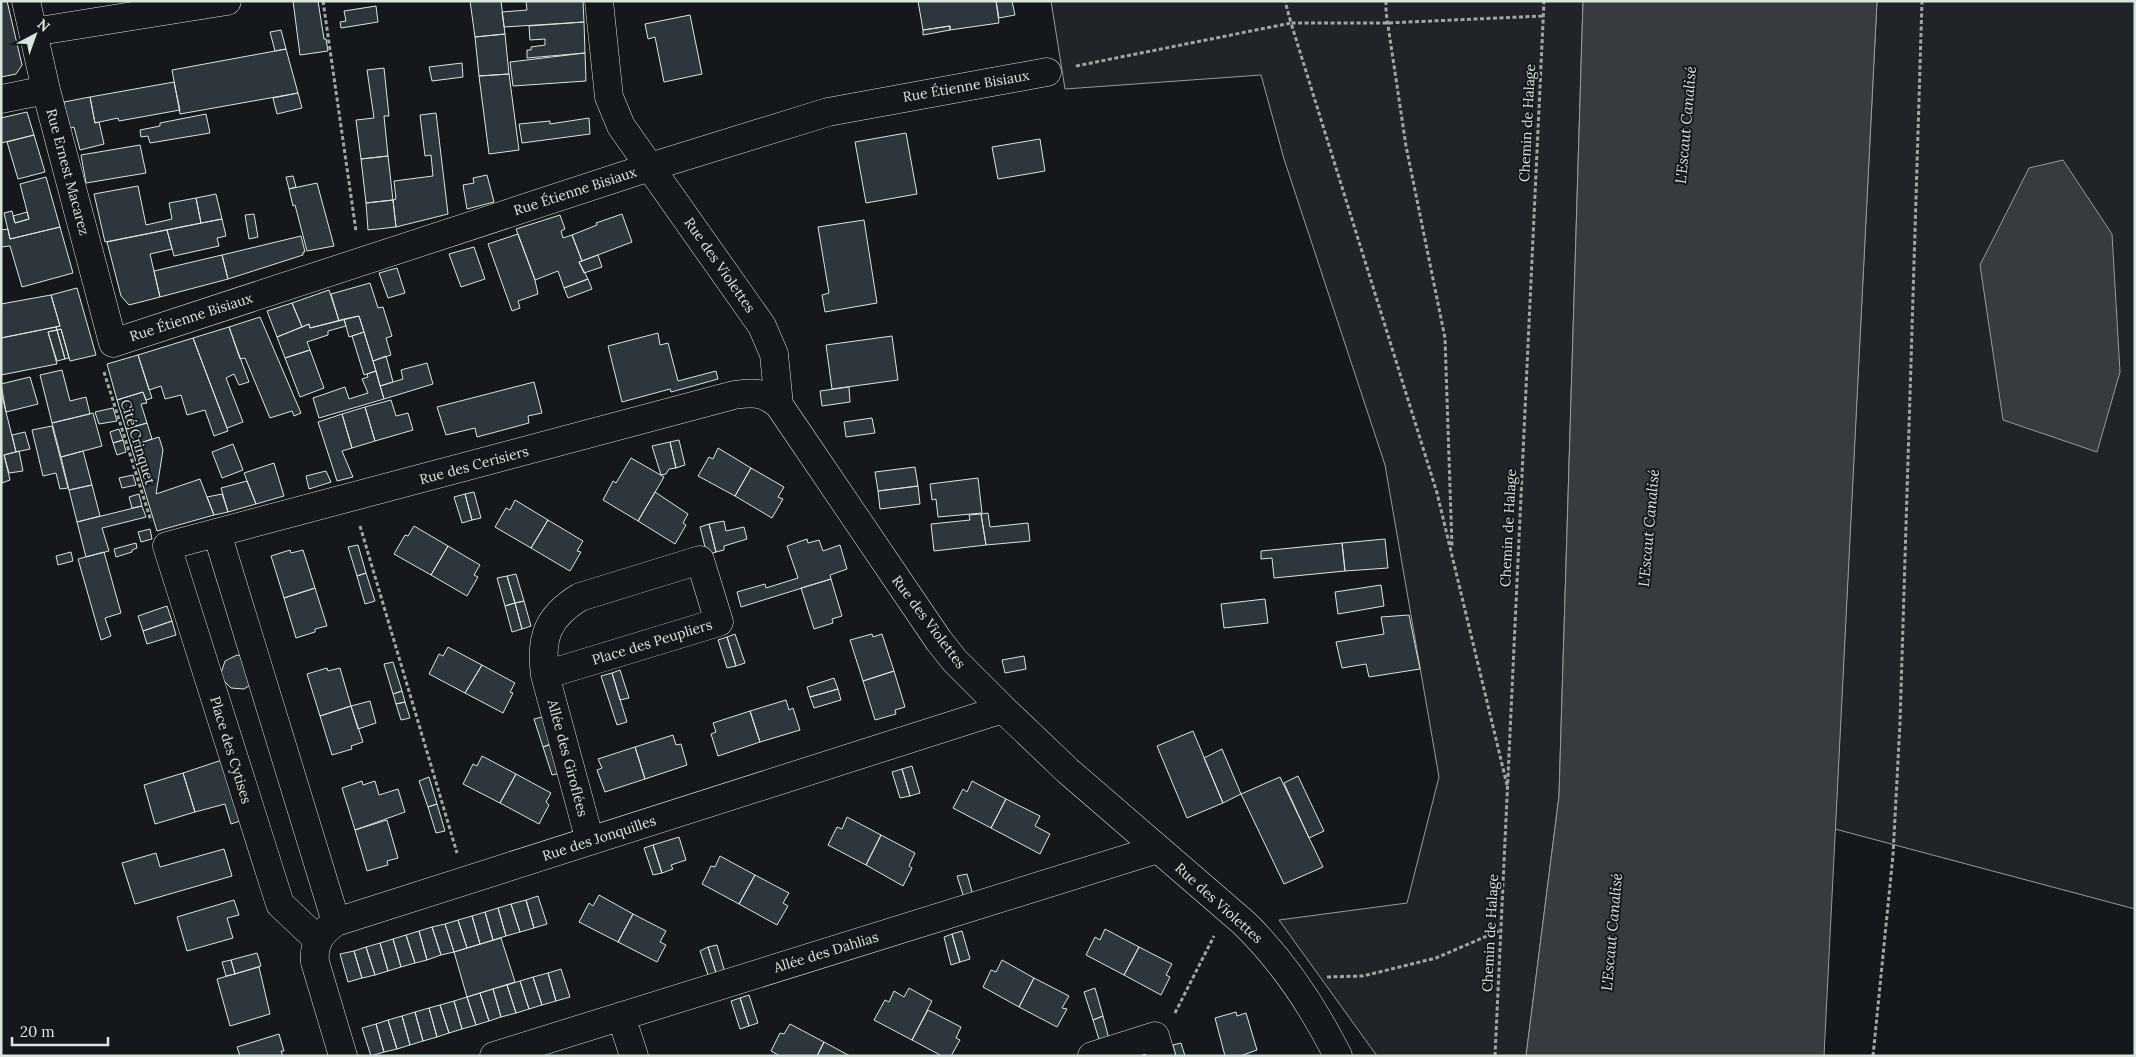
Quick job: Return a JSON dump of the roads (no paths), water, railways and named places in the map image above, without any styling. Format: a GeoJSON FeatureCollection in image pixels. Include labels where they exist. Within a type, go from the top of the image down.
{"type":"FeatureCollection","features":[{"type":"Feature","properties":{"kind":"street","name":"Rue Ernest Macarez"},"geometry":{"type":"LineString","coordinates":[[26,1],[46,90],[113,343]]}},
{"type":"Feature","properties":{"kind":"street"},"geometry":{"type":"LineString","coordinates":[[33,32],[227,1]]}},
{"type":"Feature","properties":{"kind":"street","name":"Rue des Violettes"},"geometry":{"type":"LineString","coordinates":[[599,1],[609,97],[621,126],[762,326],[774,354],[778,405],[923,620],[956,660],[1003,710],[1068,771],[1228,909],[1262,941],[1297,984],[1318,1016],[1338,1056]]}},
{"type":"Feature","properties":{"kind":"street","name":"Rue Étienne Bisiaux"},"geometry":{"type":"LineString","coordinates":[[113,343],[360,260],[650,167],[853,106],[1047,72]]}},
{"type":"Feature","properties":{"kind":"street"},"geometry":{"type":"LineString","coordinates":[[1,99],[46,90]]}},
{"type":"Feature","properties":{"kind":"street","name":"Rue des Cerisiers"},"geometry":{"type":"LineString","coordinates":[[167,546],[734,396],[760,393],[778,405]]}},
{"type":"Feature","properties":{"kind":"street"},"geometry":{"type":"LineString","coordinates":[[217,533],[327,931],[314,948],[315,962],[343,1056]]}},
{"type":"Feature","properties":{"kind":"street","name":"Place des Cytises"},"geometry":{"type":"LineString","coordinates":[[167,546],[280,904],[327,931]]}},
{"type":"Feature","properties":{"kind":"street","name":"Place des Peupliers"},"geometry":{"type":"LineString","coordinates":[[700,560],[719,622],[546,675],[543,657],[548,628],[556,615],[566,605],[580,597],[700,560]]}},
{"type":"Feature","properties":{"kind":"street","name":"Allée des Giroflées"},"geometry":{"type":"LineString","coordinates":[[546,675],[590,840]]}},
{"type":"Feature","properties":{"kind":"street","name":"Rue des Jonquilles"},"geometry":{"type":"LineString","coordinates":[[327,931],[465,880],[1003,710]]}},
{"type":"Feature","properties":{"kind":"street","name":"Allée des Dahlias"},"geometry":{"type":"LineString","coordinates":[[494,1056],[1158,849]]}},
{"type":"Feature","properties":{"kind":"street"},"geometry":{"type":"LineString","coordinates":[[621,1016],[634,1056]]}},
{"type":"Feature","properties":{"kind":"street"},"geometry":{"type":"LineString","coordinates":[[1092,1056],[1158,1046]]}},
{"type":"Feature","properties":{"kind":"water","name":"L'Escaut Canalisé"},"geometry":{"type":"Polygon","coordinates":[[[1583,1],[1877,1],[1824,1056],[1526,1056],[1559,796],[1583,1]]]}},
{"type":"Feature","properties":{"kind":"water"},"geometry":{"type":"Polygon","coordinates":[[[2063,160],[2112,234],[2120,372],[2097,452],[2003,420],[1980,265],[2029,168],[2063,160]]]}}]}
